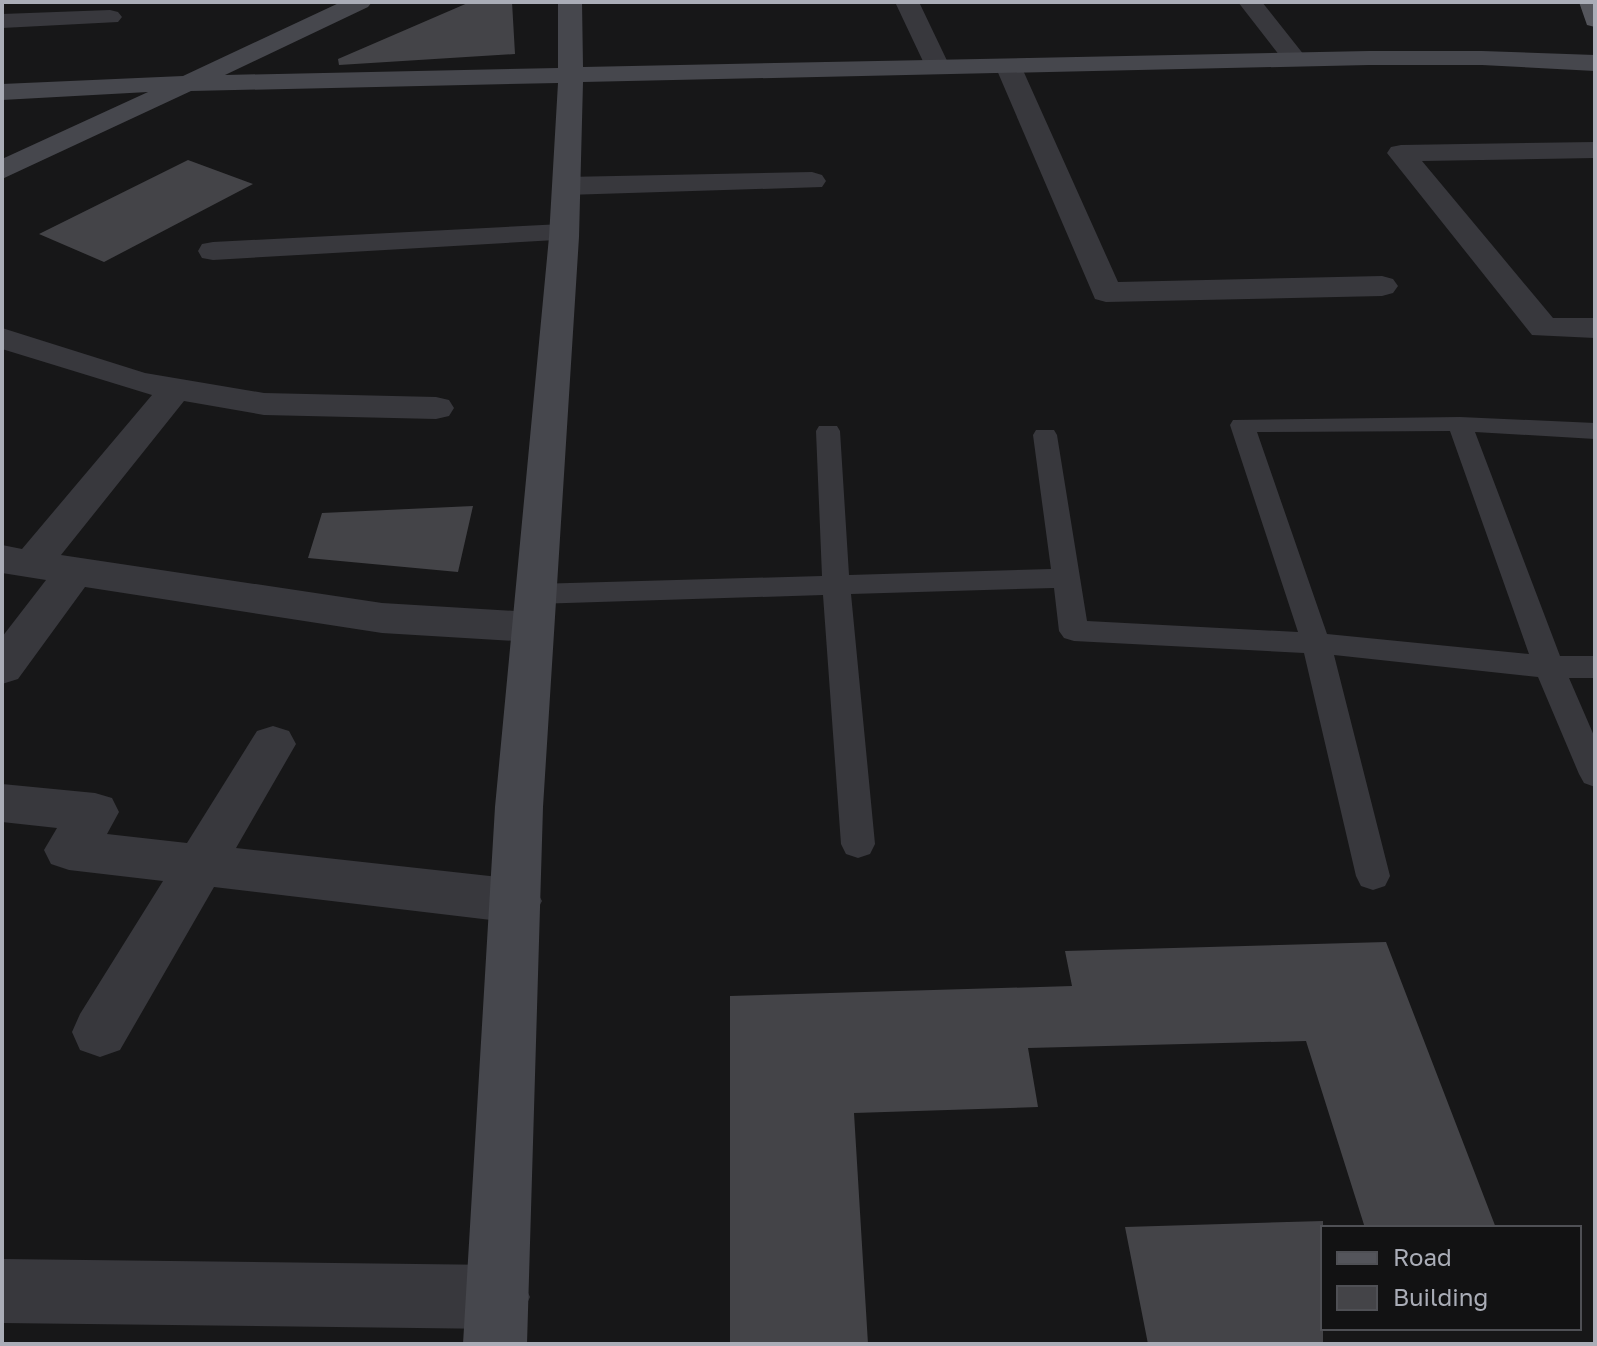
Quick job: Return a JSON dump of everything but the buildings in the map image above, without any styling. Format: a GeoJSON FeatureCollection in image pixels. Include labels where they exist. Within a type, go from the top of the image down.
{"type":"FeatureCollection","features":[{"type":"Feature","properties":{"kind":"main road"},"geometry":{"type":"LineString","coordinates":[[1591,2],[1595,20]]}},
{"type":"Feature","properties":{"kind":"street"},"geometry":{"type":"LineString","coordinates":[[2,152],[327,2]]}},
{"type":"Feature","properties":{"kind":"street"},"geometry":{"type":"LineString","coordinates":[[2,170],[360,2]]}},
{"type":"Feature","properties":{"kind":"street"},"geometry":{"type":"LineString","coordinates":[[2,1291],[496,1320],[533,611],[566,186],[571,77],[570,2]]}},
{"type":"Feature","properties":{"kind":"street"},"geometry":{"type":"LineString","coordinates":[[907,2],[938,69]]}},
{"type":"Feature","properties":{"kind":"street"},"geometry":{"type":"LineString","coordinates":[[1250,2],[1296,60]]}},
{"type":"Feature","properties":{"kind":"street"},"geometry":{"type":"LineString","coordinates":[[2,21],[110,17]]}},
{"type":"Feature","properties":{"kind":"street"},"geometry":{"type":"LineString","coordinates":[[1482,58],[1595,36]]}},
{"type":"Feature","properties":{"kind":"street"},"geometry":{"type":"LineString","coordinates":[[2,92],[187,83],[1296,60],[1482,58],[1595,63]]}},
{"type":"Feature","properties":{"kind":"street"},"geometry":{"type":"LineString","coordinates":[[1009,68],[1106,292],[1382,286]]}},
{"type":"Feature","properties":{"kind":"street"},"geometry":{"type":"LineString","coordinates":[[1595,150],[1401,153],[1544,328],[1595,328]]}},
{"type":"Feature","properties":{"kind":"street"},"geometry":{"type":"LineString","coordinates":[[566,186],[812,181]]}},
{"type":"Feature","properties":{"kind":"street"},"geometry":{"type":"LineString","coordinates":[[213,251],[562,233]]}},
{"type":"Feature","properties":{"kind":"street"},"geometry":{"type":"LineString","coordinates":[[2,338],[139,382],[264,404],[436,408]]}},
{"type":"Feature","properties":{"kind":"street"},"geometry":{"type":"LineString","coordinates":[[17,561],[176,388]]}},
{"type":"Feature","properties":{"kind":"street"},"geometry":{"type":"LineString","coordinates":[[17,561],[382,618],[533,611]]}},
{"type":"Feature","properties":{"kind":"street"},"geometry":{"type":"LineString","coordinates":[[2,668],[74,572]]}},
{"type":"Feature","properties":{"kind":"street"},"geometry":{"type":"LineString","coordinates":[[100,1032],[273,744]]}},
{"type":"Feature","properties":{"kind":"street"},"geometry":{"type":"LineString","coordinates":[[2,803],[95,812],[69,850],[516,901]]}},
{"type":"Feature","properties":{"kind":"lane"},"geometry":{"type":"LineString","coordinates":[[1373,876],[1316,643],[1242,425],[1460,424],[1595,431]]}},
{"type":"Feature","properties":{"kind":"lane"},"geometry":{"type":"LineString","coordinates":[[1460,424],[1549,667],[1595,774]]}},
{"type":"Feature","properties":{"kind":"lane"},"geometry":{"type":"LineString","coordinates":[[828,431],[836,584],[858,844]]}},
{"type":"Feature","properties":{"kind":"lane"},"geometry":{"type":"LineString","coordinates":[[1045,435],[1074,631],[1316,643],[1549,667],[1595,667]]}},
{"type":"Feature","properties":{"kind":"lane"},"geometry":{"type":"LineString","coordinates":[[533,611],[836,584],[1066,578]]}}]}
